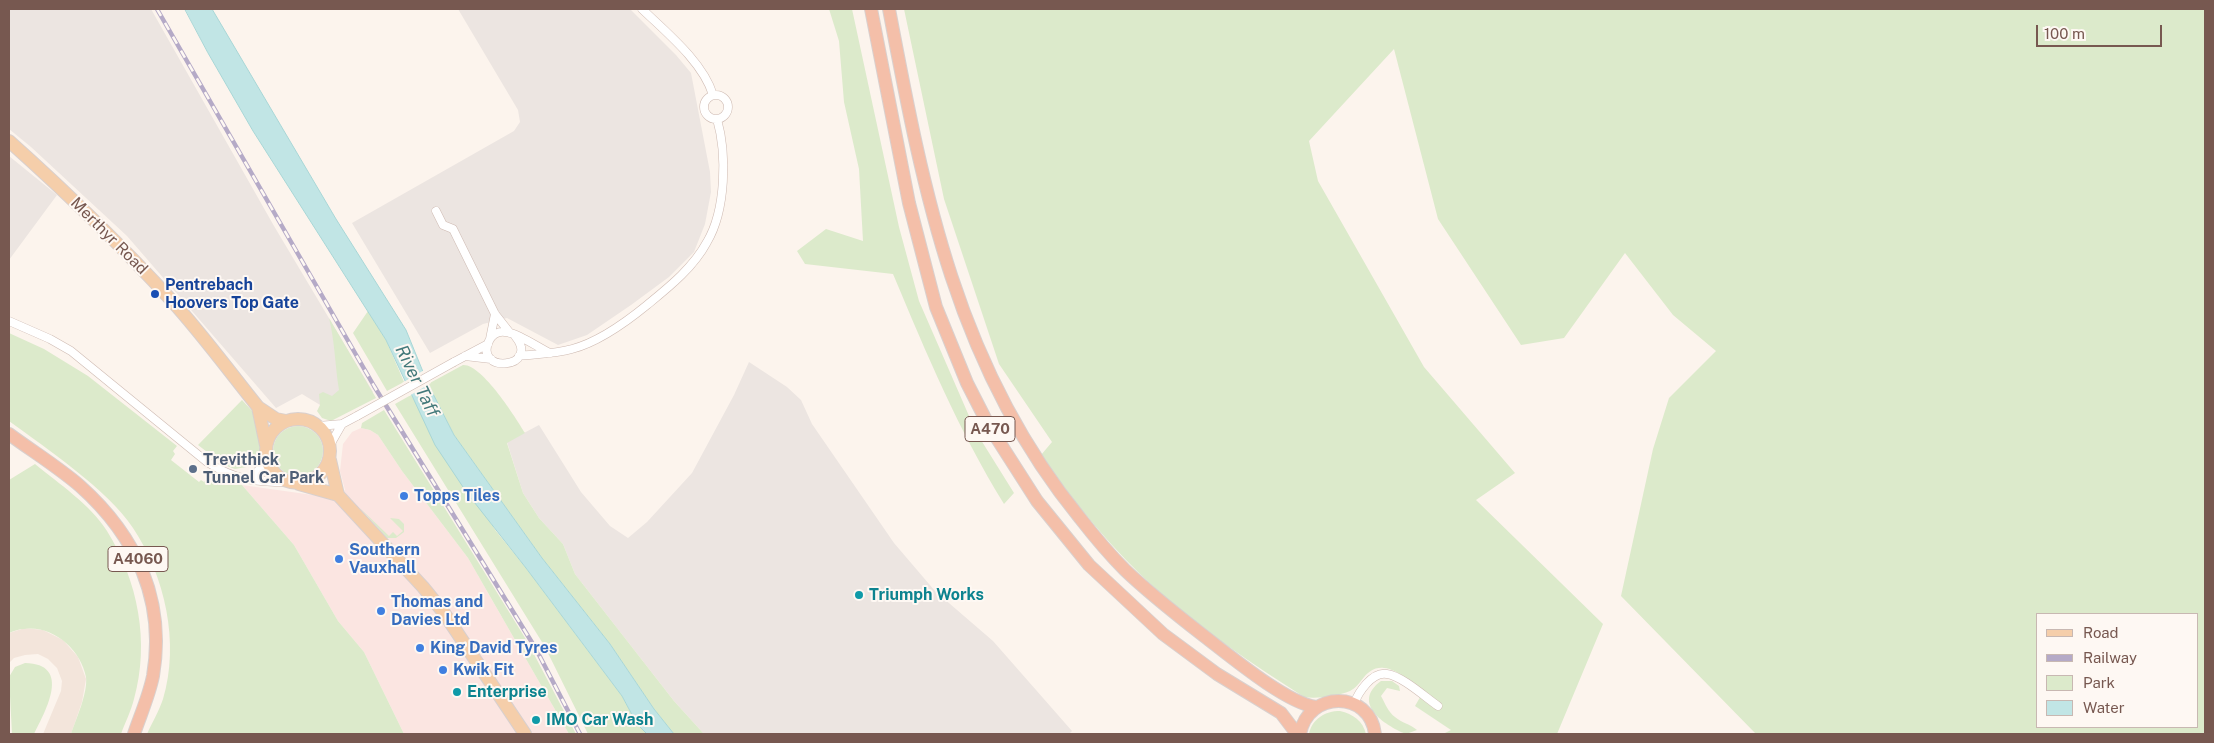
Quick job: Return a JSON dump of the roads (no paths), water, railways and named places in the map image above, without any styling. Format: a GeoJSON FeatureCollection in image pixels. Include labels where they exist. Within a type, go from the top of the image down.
{"type":"FeatureCollection","features":[{"type":"Feature","properties":{"kind":"highway","name":"A470"},"geometry":{"type":"LineString","coordinates":[[871,9],[907,194],[936,307],[967,383],[989,426],[1038,501],[1089,565],[1163,634],[1217,674],[1281,713],[1298,734]]}},
{"type":"Feature","properties":{"kind":"highway","name":"A470"},"geometry":{"type":"LineString","coordinates":[[889,9],[928,199],[943,254],[993,383],[1023,438],[1069,505],[1124,570],[1231,657],[1295,700],[1316,707]]}},
{"type":"Feature","properties":{"kind":"highway","name":"A4060"},"geometry":{"type":"LineString","coordinates":[[9,434],[79,486],[107,513],[128,540],[141,564],[152,602],[156,626],[156,652],[153,678],[134,734]]}},
{"type":"Feature","properties":{"kind":"highway"},"geometry":{"type":"LineString","coordinates":[[1298,734],[1307,716],[1316,707],[1334,701],[1354,704],[1362,709],[1375,731],[1387,734]]}},
{"type":"Feature","properties":{"kind":"main road","name":"Merthyr Road"},"geometry":{"type":"LineString","coordinates":[[9,141],[74,200],[132,258],[173,302],[258,407],[276,419],[286,420]]}},
{"type":"Feature","properties":{"kind":"main road","name":"Merthyr Road"},"geometry":{"type":"LineString","coordinates":[[258,407],[266,454]]}},
{"type":"Feature","properties":{"kind":"main road"},"geometry":{"type":"LineString","coordinates":[[338,495],[293,482],[272,470],[266,454],[271,434],[282,422],[286,420],[304,420],[318,426],[327,436],[338,495],[423,587],[444,613],[525,734]]}},
{"type":"Feature","properties":{"kind":"main road"},"geometry":{"type":"LineString","coordinates":[[293,482],[308,482],[317,477],[330,460]]}},
{"type":"Feature","properties":{"kind":"street"},"geometry":{"type":"LineString","coordinates":[[642,9],[681,46],[710,85],[713,95]]}},
{"type":"Feature","properties":{"kind":"street"},"geometry":{"type":"LineString","coordinates":[[713,95],[721,96],[728,105],[724,116],[717,119],[709,118],[704,108],[706,100],[713,95]]}},
{"type":"Feature","properties":{"kind":"street"},"geometry":{"type":"LineString","coordinates":[[465,356],[491,359],[504,365],[510,364],[519,356],[571,350],[594,341],[616,328],[668,288],[698,256],[708,241],[722,191],[724,158],[722,138],[717,119]]}},
{"type":"Feature","properties":{"kind":"street"},"geometry":{"type":"LineString","coordinates":[[436,211],[443,224],[453,229],[495,314],[520,345],[519,356]]}},
{"type":"Feature","properties":{"kind":"street"},"geometry":{"type":"LineString","coordinates":[[491,359],[487,349],[495,314]]}},
{"type":"Feature","properties":{"kind":"street"},"geometry":{"type":"LineString","coordinates":[[9,321],[50,339],[71,352],[226,474],[250,478],[256,481],[293,482]]}},
{"type":"Feature","properties":{"kind":"street"},"geometry":{"type":"LineString","coordinates":[[318,426],[342,424],[358,416],[465,356],[489,341],[499,332],[513,334],[550,353]]}},
{"type":"Feature","properties":{"kind":"street"},"geometry":{"type":"LineString","coordinates":[[330,445],[342,424]]}},
{"type":"Feature","properties":{"kind":"street"},"geometry":{"type":"LineString","coordinates":[[250,478],[262,467],[266,454]]}},
{"type":"Feature","properties":{"kind":"street"},"geometry":{"type":"LineString","coordinates":[[1354,704],[1358,695],[1371,680],[1379,674],[1387,674],[1400,680],[1438,706]]}},
{"type":"Feature","properties":{"kind":"water","name":"River Taff"},"geometry":{"type":"Polygon","coordinates":[[[185,9],[212,9],[336,219],[406,330],[428,384],[454,435],[542,558],[610,644],[654,709],[674,734],[647,734],[637,724],[622,696],[467,493],[435,445],[386,340],[253,131],[185,9]]]}},
{"type":"Feature","properties":{"kind":"railway"},"geometry":{"type":"LineString","coordinates":[[157,9],[374,386],[536,649],[580,734]]}},
{"type":"Feature","properties":{"kind":"place","name":"Pentrebach Hoovers Top Gate"},"geometry":{"type":"Point","coordinates":[155,294]}},
{"type":"Feature","properties":{"kind":"place","name":"Trevithick Tunnel Car Park"},"geometry":{"type":"Point","coordinates":[193,469]}},
{"type":"Feature","properties":{"kind":"place","name":"Topps Tiles"},"geometry":{"type":"Point","coordinates":[404,496]}},
{"type":"Feature","properties":{"kind":"place","name":"Southern Vauxhall"},"geometry":{"type":"Point","coordinates":[339,559]}},
{"type":"Feature","properties":{"kind":"place","name":"Triumph Works"},"geometry":{"type":"Point","coordinates":[859,595]}},
{"type":"Feature","properties":{"kind":"place","name":"Thomas and Davies Ltd"},"geometry":{"type":"Point","coordinates":[381,611]}},
{"type":"Feature","properties":{"kind":"place","name":"King David Tyres"},"geometry":{"type":"Point","coordinates":[420,648]}},
{"type":"Feature","properties":{"kind":"place","name":"Kwik Fit"},"geometry":{"type":"Point","coordinates":[443,670]}},
{"type":"Feature","properties":{"kind":"place","name":"Enterprise"},"geometry":{"type":"Point","coordinates":[457,692]}},
{"type":"Feature","properties":{"kind":"place","name":"IMO Car Wash"},"geometry":{"type":"Point","coordinates":[536,720]}}]}
